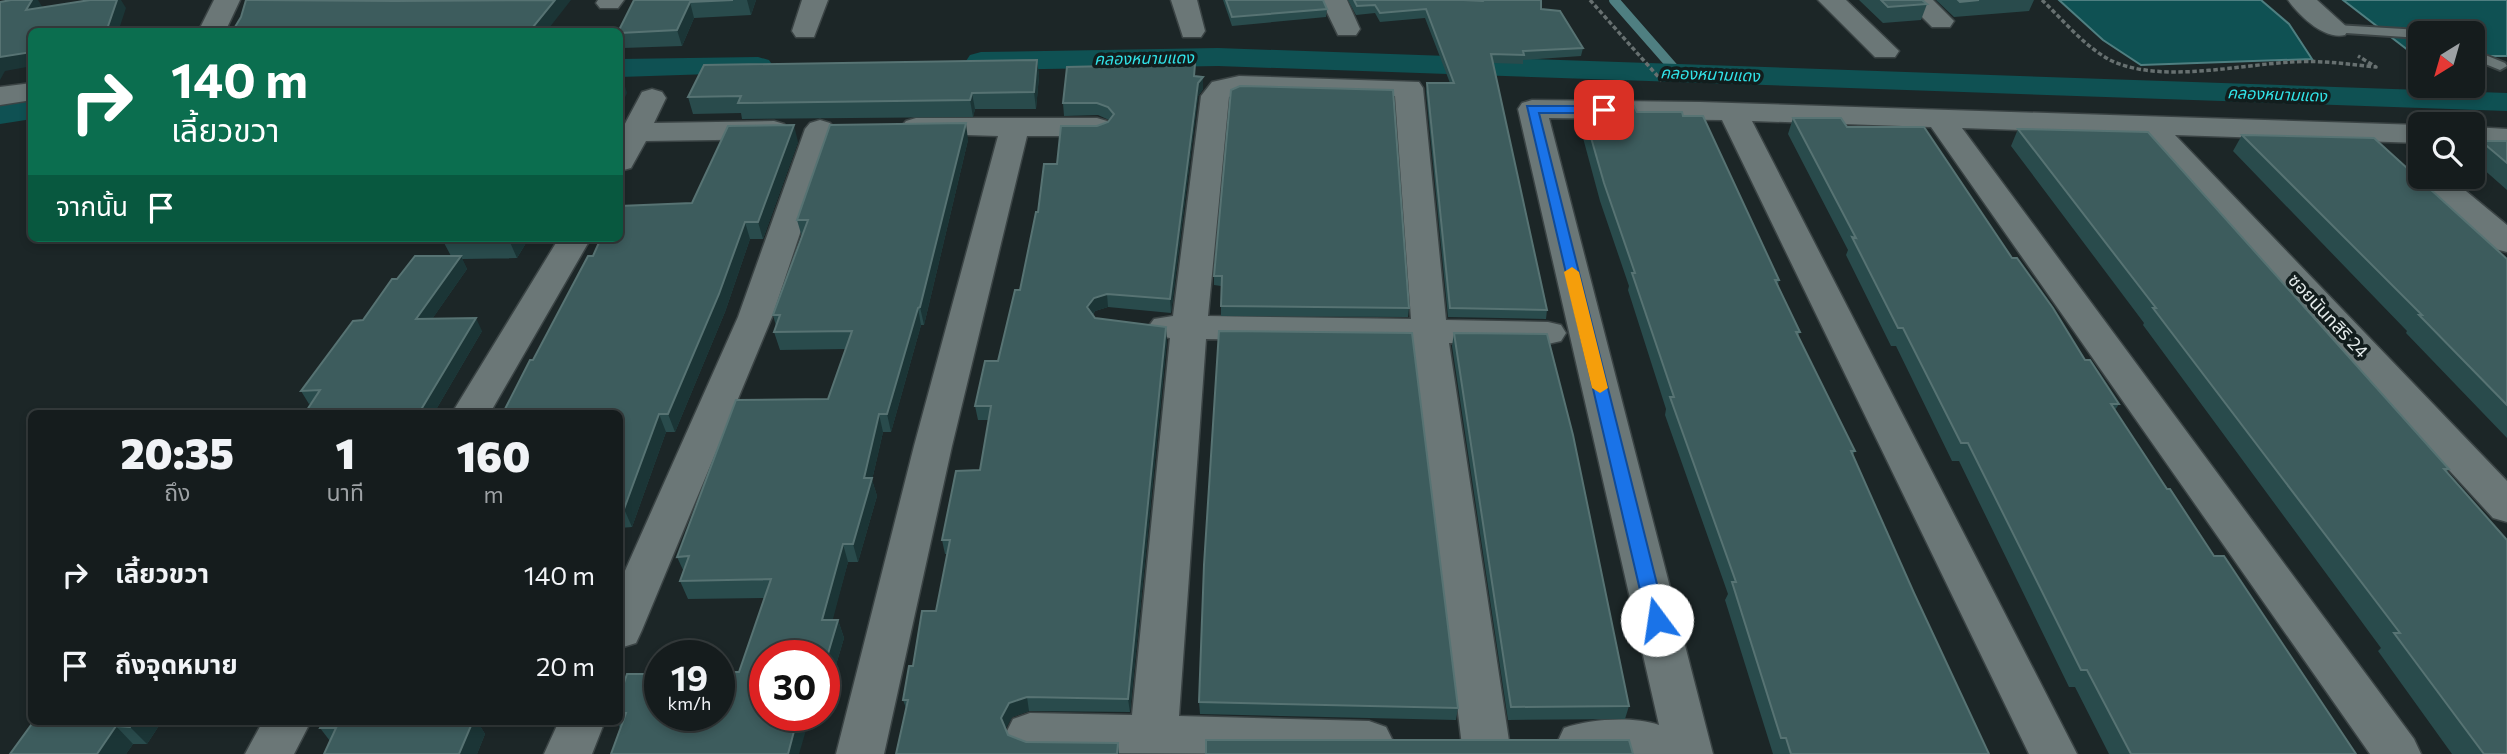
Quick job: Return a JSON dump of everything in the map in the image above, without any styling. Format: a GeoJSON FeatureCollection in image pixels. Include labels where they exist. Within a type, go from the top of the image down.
{"type":"FeatureCollection","features":[{"type":"Feature","properties":{"kind":"street"},"geometry":{"type":"LineString","coordinates":[[213,28],[226,0]]}},
{"type":"Feature","properties":{"kind":"street"},"geometry":{"type":"LineString","coordinates":[[805,31],[815,0]]}},
{"type":"Feature","properties":{"kind":"street"},"geometry":{"type":"LineString","coordinates":[[1184,0],[1192,31]]}},
{"type":"Feature","properties":{"kind":"street"},"geometry":{"type":"LineString","coordinates":[[1334,0],[1347,29]]}},
{"type":"Feature","properties":{"kind":"street"},"geometry":{"type":"LineString","coordinates":[[1831,0],[1885,51]]}},
{"type":"Feature","properties":{"kind":"street"},"geometry":{"type":"LineString","coordinates":[[1918,0],[1941,21]]}},
{"type":"Feature","properties":{"kind":"street"},"geometry":{"type":"LineString","coordinates":[[2301,0],[2336,29]]}},
{"type":"Feature","properties":{"kind":"street"},"geometry":{"type":"LineString","coordinates":[[1153,745],[1189,329],[1215,96],[1222,88],[1239,84],[1409,88],[1429,330],[1483,745]]}},
{"type":"Feature","properties":{"kind":"street"},"geometry":{"type":"LineString","coordinates":[[0,96],[28,92]]}},
{"type":"Feature","properties":{"kind":"street"},"geometry":{"type":"LineString","coordinates":[[623,157],[652,98]]}},
{"type":"Feature","properties":{"kind":"street"},"geometry":{"type":"LineString","coordinates":[[1030,733],[1153,745],[1669,748],[1532,109],[2408,133]]}},
{"type":"Feature","properties":{"kind":"street"},"geometry":{"type":"LineString","coordinates":[[1733,113],[2053,754]]}},
{"type":"Feature","properties":{"kind":"street"},"geometry":{"type":"LineString","coordinates":[[1940,119],[2398,754]]}},
{"type":"Feature","properties":{"kind":"street","name":"ซอยนันทสิริ 24"},"geometry":{"type":"LineString","coordinates":[[2149,125],[2507,507]]}},
{"type":"Feature","properties":{"kind":"street"},"geometry":{"type":"LineString","coordinates":[[860,754],[933,446],[1015,126]]}},
{"type":"Feature","properties":{"kind":"street"},"geometry":{"type":"LineString","coordinates":[[889,128],[1097,127]]}},
{"type":"Feature","properties":{"kind":"street"},"geometry":{"type":"LineString","coordinates":[[623,623],[834,129],[637,132]]}},
{"type":"Feature","properties":{"kind":"street"},"geometry":{"type":"LineString","coordinates":[[2380,132],[2408,156]]}},
{"type":"Feature","properties":{"kind":"street"},"geometry":{"type":"LineString","coordinates":[[2485,137],[2507,138]]}},
{"type":"Feature","properties":{"kind":"street"},"geometry":{"type":"LineString","coordinates":[[2445,189],[2507,242]]}},
{"type":"Feature","properties":{"kind":"street"},"geometry":{"type":"LineString","coordinates":[[473,410],[573,242]]}},
{"type":"Feature","properties":{"kind":"street"},"geometry":{"type":"LineString","coordinates":[[1136,324],[1189,329],[1548,333]]}},
{"type":"Feature","properties":{"kind":"street"},"geometry":{"type":"LineString","coordinates":[[269,754],[286,725]]}},
{"type":"Feature","properties":{"kind":"street"},"geometry":{"type":"LineString","coordinates":[[568,754],[580,725]]}},
{"type":"Feature","properties":{"kind":"lane"},"geometry":{"type":"LineString","coordinates":[[2336,29],[2408,33]]}},
{"type":"Feature","properties":{"kind":"lane"},"geometry":{"type":"LineString","coordinates":[[2485,59],[2500,66]]}},
{"type":"Feature","properties":{"kind":"path"},"geometry":{"type":"LineString","coordinates":[[1590,0],[1664,84]]}},
{"type":"Feature","properties":{"kind":"path"},"geometry":{"type":"LineString","coordinates":[[2042,0],[2089,44],[2112,61],[2136,68],[2183,70],[2313,61],[2376,67],[2346,49],[2336,29]]}},
{"type":"Feature","properties":{"kind":"water"},"geometry":{"type":"Polygon","coordinates":[[[2059,0],[2261,0],[2289,24],[2312,59],[2141,65],[2103,40],[2059,0]]]}},
{"type":"Feature","properties":{"kind":"water"},"geometry":{"type":"Polygon","coordinates":[[[2343,0],[2507,0],[2507,56],[2485,56],[2485,21],[2408,21],[2408,50],[2343,0]]]}},
{"type":"Feature","properties":{"kind":"building"},"geometry":{"type":"Polygon","coordinates":[[[32,0],[26,10],[90,0],[117,0],[107,28],[28,28],[28,53],[0,57],[0,2],[32,0]]]}},
{"type":"Feature","properties":{"kind":"building"},"geometry":{"type":"Polygon","coordinates":[[[246,0],[555,0],[532,28],[234,28],[246,0]]]}},
{"type":"Feature","properties":{"kind":"building"},"geometry":{"type":"Polygon","coordinates":[[[634,0],[733,0],[690,2],[677,30],[623,33],[623,28],[620,28],[634,0]]]}},
{"type":"Feature","properties":{"kind":"building"},"geometry":{"type":"Polygon","coordinates":[[[1226,0],[1323,0],[1327,9],[1232,17],[1226,0]]]}},
{"type":"Feature","properties":{"kind":"building"},"geometry":{"type":"Polygon","coordinates":[[[1354,0],[1541,0],[1541,9],[1560,11],[1583,48],[1523,51],[1524,55],[1491,54],[1547,310],[1450,308],[1427,83],[1454,83],[1426,9],[1380,13],[1375,5],[1357,6],[1354,0]]]}},
{"type":"Feature","properties":{"kind":"building"},"geometry":{"type":"Polygon","coordinates":[[[1881,0],[1922,0],[1927,4],[1888,7],[1881,0]]]}},
{"type":"Feature","properties":{"kind":"building"},"geometry":{"type":"Polygon","coordinates":[[[1037,60],[1034,92],[972,93],[970,100],[738,103],[741,96],[688,97],[704,65],[1037,60]]]}},
{"type":"Feature","properties":{"kind":"building"},"geometry":{"type":"Polygon","coordinates":[[[1195,64],[1194,76],[1203,77],[1198,83],[1170,299],[1107,294],[1094,298],[1087,307],[1095,318],[1166,327],[1128,699],[1027,697],[1009,703],[1001,718],[1008,735],[1026,742],[1118,743],[1117,754],[896,754],[908,700],[903,700],[909,666],[913,666],[922,611],[936,611],[950,540],[942,540],[956,471],[980,470],[991,406],[975,406],[985,361],[998,361],[1015,290],[1020,290],[1038,212],[1044,164],[1057,164],[1061,126],[1097,126],[1108,122],[1114,114],[1108,107],[1097,103],[1063,103],[1067,67],[1195,64]]]}},
{"type":"Feature","properties":{"kind":"building"},"geometry":{"type":"Polygon","coordinates":[[[1240,86],[1393,90],[1409,308],[1221,306],[1222,276],[1214,276],[1231,90],[1240,86]]]}},
{"type":"Feature","properties":{"kind":"building"},"geometry":{"type":"Polygon","coordinates":[[[1582,106],[1634,106],[1637,112],[1682,112],[1683,116],[1703,116],[1779,280],[1775,280],[1800,332],[1796,332],[1855,451],[1851,451],[1989,754],[1791,754],[1786,738],[1781,738],[1732,582],[1736,582],[1670,397],[1674,397],[1632,273],[1635,273],[1604,183],[1582,106]]]}},
{"type":"Feature","properties":{"kind":"building"},"geometry":{"type":"Polygon","coordinates":[[[1793,118],[1841,118],[1847,127],[1924,127],[2012,258],[2017,258],[2053,308],[2085,360],[2090,360],[2119,404],[2111,404],[2167,489],[2170,489],[2214,556],[2224,556],[2356,754],[2131,754],[2087,670],[2081,670],[1968,443],[1961,443],[1903,328],[1898,328],[1852,237],[1856,238],[1793,118]]]}},
{"type":"Feature","properties":{"kind":"building"},"geometry":{"type":"Polygon","coordinates":[[[966,123],[920,307],[887,414],[879,414],[864,478],[872,478],[853,544],[843,544],[822,620],[838,620],[832,640],[750,640],[771,579],[680,581],[689,556],[677,557],[736,400],[828,399],[852,331],[774,332],[780,315],[773,315],[808,220],[797,220],[830,125],[966,123]]]}},
{"type":"Feature","properties":{"kind":"building"},"geometry":{"type":"Polygon","coordinates":[[[794,125],[758,222],[745,222],[719,294],[668,414],[659,414],[623,509],[623,410],[501,409],[505,409],[530,360],[533,360],[588,256],[593,256],[599,242],[623,242],[623,206],[692,203],[728,126],[794,125]]]}},
{"type":"Feature","properties":{"kind":"building"},"geometry":{"type":"Polygon","coordinates":[[[2018,129],[2148,132],[2449,469],[2444,469],[2507,540],[2507,754],[2484,754],[2394,633],[2400,633],[2018,129]]]}},
{"type":"Feature","properties":{"kind":"building"},"geometry":{"type":"Polygon","coordinates":[[[2242,135],[2374,138],[2408,169],[2408,189],[2430,189],[2507,259],[2507,405],[2419,315],[2422,315],[2242,135]]]}},
{"type":"Feature","properties":{"kind":"building"},"geometry":{"type":"Polygon","coordinates":[[[2485,141],[2507,141],[2507,163],[2485,144],[2485,141]]]}},
{"type":"Feature","properties":{"kind":"building"},"geometry":{"type":"Polygon","coordinates":[[[415,256],[461,256],[416,319],[476,318],[421,410],[307,410],[320,390],[301,391],[353,321],[363,320],[392,279],[397,279],[415,256]]]}},
{"type":"Feature","properties":{"kind":"building"},"geometry":{"type":"Polygon","coordinates":[[[1219,331],[1412,333],[1458,708],[1199,702],[1204,565],[1219,331]]]}},
{"type":"Feature","properties":{"kind":"building"},"geometry":{"type":"Polygon","coordinates":[[[1454,333],[1547,334],[1573,435],[1629,706],[1511,707],[1454,333]]]}},
{"type":"Feature","properties":{"kind":"building"},"geometry":{"type":"Polygon","coordinates":[[[749,643],[749,731],[794,731],[788,754],[611,754],[626,713],[623,713],[623,686],[627,674],[644,674],[644,731],[735,731],[735,672],[739,672],[749,643]]]}},
{"type":"Feature","properties":{"kind":"building"},"geometry":{"type":"Polygon","coordinates":[[[31,725],[131,725],[116,726],[97,754],[10,754],[31,725]]]}},
{"type":"Feature","properties":{"kind":"building"},"geometry":{"type":"Polygon","coordinates":[[[322,725],[471,725],[459,754],[324,754],[336,728],[320,728],[322,725]]]}},
{"type":"Feature","properties":{"kind":"building"},"geometry":{"type":"Polygon","coordinates":[[[1206,740],[1629,740],[1633,754],[1206,754],[1206,740]]]}},
{"type":"Feature","properties":{"kind":"waterway"},"geometry":{"type":"LineString","coordinates":[[1614,0],[1678,73]]}},
{"type":"Feature","properties":{"kind":"waterway","name":"คลองหนามแดง"},"geometry":{"type":"LineString","coordinates":[[981,61],[1218,57],[2507,102]]}},
{"type":"Feature","properties":{"kind":"waterway","name":"คลองหนามแดง"},"geometry":{"type":"LineString","coordinates":[[623,68],[758,66]]}},
{"type":"Feature","properties":{"kind":"waterway","name":"คลองหนามแดง"},"geometry":{"type":"LineString","coordinates":[[0,114],[28,110]]}},
{"type":"Feature","properties":{"kind":"slow traffic"},"geometry":{"type":"LineString","coordinates":[[1572,272],[1600,388]]}},
{"type":"Feature","properties":{"kind":"route"},"geometry":{"type":"LineString","coordinates":[[1604,110],[1532,109],[1657,620]]}}]}
